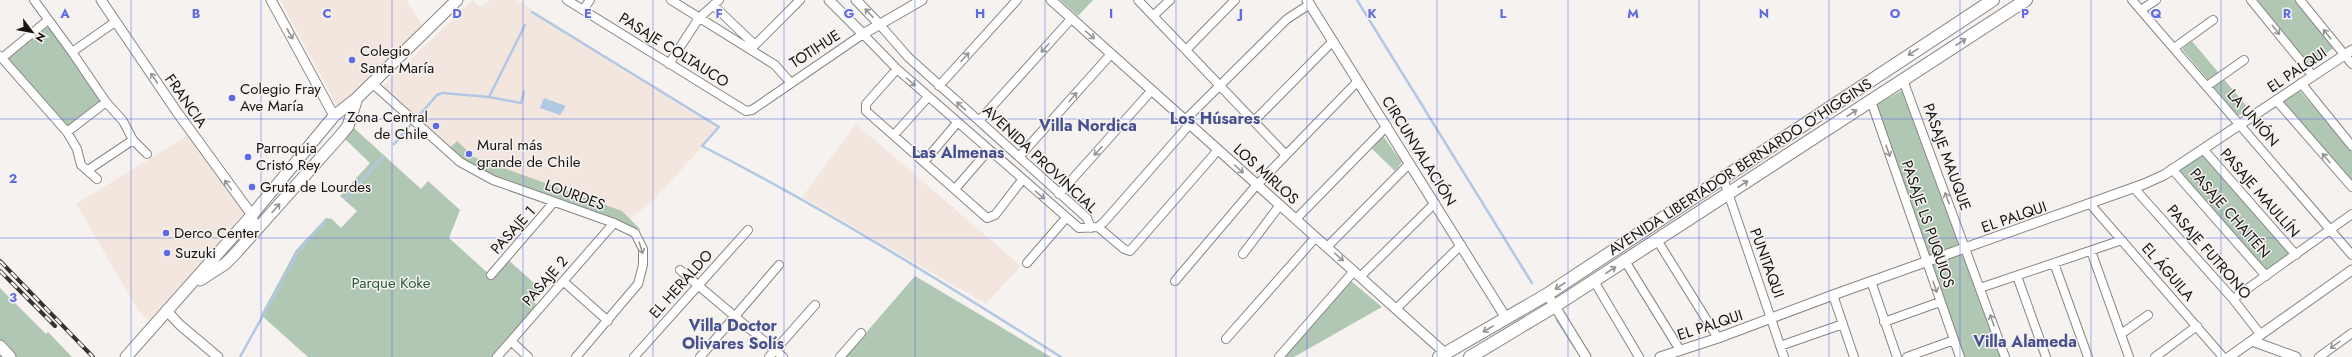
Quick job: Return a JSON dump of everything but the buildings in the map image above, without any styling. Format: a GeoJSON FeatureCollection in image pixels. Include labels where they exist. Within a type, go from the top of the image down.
{"type":"FeatureCollection","features":[{"type":"Feature","properties":{"kind":"main road"},"geometry":{"type":"LineString","coordinates":[[126,357],[166,310],[252,215],[334,116],[357,98],[457,0]]}},
{"type":"Feature","properties":{"kind":"main road","name":"AVENIDA LIBERTADOR BERNARDO O'HIGGINS"},"geometry":{"type":"LineString","coordinates":[[1442,355],[1546,295],[1992,0]]}},
{"type":"Feature","properties":{"kind":"main road","name":"AVENIDA LIBERTADOR BERNARDO O'HIGGINS"},"geometry":{"type":"LineString","coordinates":[[1470,357],[1594,281],[2026,0]]}},
{"type":"Feature","properties":{"kind":"main road"},"geometry":{"type":"LineString","coordinates":[[185,290],[225,264],[235,254],[348,126],[357,98]]}},
{"type":"Feature","properties":{"kind":"main road"},"geometry":{"type":"LineString","coordinates":[[1711,186],[1724,197]]}},
{"type":"Feature","properties":{"kind":"main road"},"geometry":{"type":"LineString","coordinates":[[0,346],[10,357]]}},
{"type":"Feature","properties":{"kind":"street"},"geometry":{"type":"LineString","coordinates":[[34,0],[106,102],[122,121],[133,140],[147,154]]}},
{"type":"Feature","properties":{"kind":"street","name":"FRANCIA"},"geometry":{"type":"LineString","coordinates":[[100,0],[181,118],[252,215]]}},
{"type":"Feature","properties":{"kind":"street"},"geometry":{"type":"LineString","coordinates":[[271,0],[334,116]]}},
{"type":"Feature","properties":{"kind":"street","name":"PASAJE COLTAUCO"},"geometry":{"type":"LineString","coordinates":[[567,0],[746,111]]}},
{"type":"Feature","properties":{"kind":"street"},"geometry":{"type":"LineString","coordinates":[[583,10],[590,0]]}},
{"type":"Feature","properties":{"kind":"street"},"geometry":{"type":"LineString","coordinates":[[671,0],[699,18],[753,47],[775,64],[790,82]]}},
{"type":"Feature","properties":{"kind":"street"},"geometry":{"type":"LineString","coordinates":[[677,0],[684,8]]}},
{"type":"Feature","properties":{"kind":"street"},"geometry":{"type":"LineString","coordinates":[[753,47],[800,0]]}},
{"type":"Feature","properties":{"kind":"street","name":"AVENIDA PROVINCIAL"},"geometry":{"type":"LineString","coordinates":[[829,0],[897,69],[988,151],[1066,218],[1079,228],[1094,227]]}},
{"type":"Feature","properties":{"kind":"street","name":"AVENIDA PROVINCIAL"},"geometry":{"type":"LineString","coordinates":[[856,0],[908,57],[1087,218],[1094,227]]}},
{"type":"Feature","properties":{"kind":"street","name":"TOTIHUE"},"geometry":{"type":"LineString","coordinates":[[746,111],[752,110],[790,82],[863,34],[881,26],[922,0]]}},
{"type":"Feature","properties":{"kind":"street"},"geometry":{"type":"LineString","coordinates":[[939,86],[1016,0]]}},
{"type":"Feature","properties":{"kind":"street","name":"LOS MIRLOS"},"geometry":{"type":"LineString","coordinates":[[1051,0],[1316,238],[1328,247],[1396,309],[1442,355]]}},
{"type":"Feature","properties":{"kind":"street"},"geometry":{"type":"LineString","coordinates":[[1138,0],[1286,155]]}},
{"type":"Feature","properties":{"kind":"street"},"geometry":{"type":"LineString","coordinates":[[1153,16],[1170,0]]}},
{"type":"Feature","properties":{"kind":"street"},"geometry":{"type":"LineString","coordinates":[[1186,50],[1235,0]]}},
{"type":"Feature","properties":{"kind":"street","name":"LA UNIÓN"},"geometry":{"type":"LineString","coordinates":[[2132,0],[2352,255]]}},
{"type":"Feature","properties":{"kind":"street"},"geometry":{"type":"LineString","coordinates":[[2142,10],[2156,0]]}},
{"type":"Feature","properties":{"kind":"street"},"geometry":{"type":"LineString","coordinates":[[2252,0],[2313,76]]}},
{"type":"Feature","properties":{"kind":"street"},"geometry":{"type":"LineString","coordinates":[[2300,0],[2348,52],[2352,64]]}},
{"type":"Feature","properties":{"kind":"street"},"geometry":{"type":"LineString","coordinates":[[1218,150],[1130,250],[1124,249],[1094,227],[1104,222],[1219,85],[1287,19],[1309,2]]}},
{"type":"Feature","properties":{"kind":"street","name":"CIRCUNVALACIÓN"},"geometry":{"type":"LineString","coordinates":[[1309,2],[1506,318]]}},
{"type":"Feature","properties":{"kind":"street"},"geometry":{"type":"LineString","coordinates":[[669,64],[699,18],[716,3],[753,47]]}},
{"type":"Feature","properties":{"kind":"street"},"geometry":{"type":"LineString","coordinates":[[979,121],[1071,18]]}},
{"type":"Feature","properties":{"kind":"street"},"geometry":{"type":"LineString","coordinates":[[48,20],[1,57],[67,132],[77,150],[81,165],[98,179]]}},
{"type":"Feature","properties":{"kind":"street"},"geometry":{"type":"LineString","coordinates":[[2174,48],[2213,20]]}},
{"type":"Feature","properties":{"kind":"street"},"geometry":{"type":"LineString","coordinates":[[72,52],[115,22]]}},
{"type":"Feature","properties":{"kind":"street"},"geometry":{"type":"LineString","coordinates":[[1254,121],[1333,41]]}},
{"type":"Feature","properties":{"kind":"street","name":"EL PALQUI"},"geometry":{"type":"LineString","coordinates":[[1660,357],[1772,319],[1871,281],[1966,249],[2134,188],[2172,169],[2348,52]]}},
{"type":"Feature","properties":{"kind":"street"},"geometry":{"type":"LineString","coordinates":[[1020,158],[1111,54]]}},
{"type":"Feature","properties":{"kind":"street"},"geometry":{"type":"LineString","coordinates":[[2207,86],[2244,60]]}},
{"type":"Feature","properties":{"kind":"street"},"geometry":{"type":"LineString","coordinates":[[897,69],[866,104],[866,111],[987,218],[994,215],[1022,180]]}},
{"type":"Feature","properties":{"kind":"street","name":"PASAJE MAUQUE"},"geometry":{"type":"LineString","coordinates":[[1903,80],[2005,357]]}},
{"type":"Feature","properties":{"kind":"street"},"geometry":{"type":"LineString","coordinates":[[1175,280],[1257,185],[1358,81]]}},
{"type":"Feature","properties":{"kind":"street","name":"LOURDES"},"geometry":{"type":"LineString","coordinates":[[372,83],[460,162],[493,180],[614,223],[635,233],[643,249],[643,265],[641,275],[635,288],[576,357]]}},
{"type":"Feature","properties":{"kind":"street"},"geometry":{"type":"LineString","coordinates":[[2301,83],[2352,146]]}},
{"type":"Feature","properties":{"kind":"street"},"geometry":{"type":"LineString","coordinates":[[1059,194],[1152,90]]}},
{"type":"Feature","properties":{"kind":"street"},"geometry":{"type":"LineString","coordinates":[[894,135],[928,97]]}},
{"type":"Feature","properties":{"kind":"street"},"geometry":{"type":"LineString","coordinates":[[2276,100],[2352,187]]}},
{"type":"Feature","properties":{"kind":"street","name":"PASAJE LS PUQUIOS"},"geometry":{"type":"LineString","coordinates":[[1871,101],[1960,357]]}},
{"type":"Feature","properties":{"kind":"street"},"geometry":{"type":"LineString","coordinates":[[67,132],[106,102]]}},
{"type":"Feature","properties":{"kind":"street"},"geometry":{"type":"LineString","coordinates":[[924,162],[957,123]]}},
{"type":"Feature","properties":{"kind":"street"},"geometry":{"type":"LineString","coordinates":[[1296,219],[1387,126]]}},
{"type":"Feature","properties":{"kind":"street"},"geometry":{"type":"LineString","coordinates":[[88,170],[133,140]]}},
{"type":"Feature","properties":{"kind":"street","name":"PASAJE MAULLÍN"},"geometry":{"type":"LineString","coordinates":[[2203,149],[2296,255]]}},
{"type":"Feature","properties":{"kind":"street"},"geometry":{"type":"LineString","coordinates":[[955,189],[988,151]]}},
{"type":"Feature","properties":{"kind":"street"},"geometry":{"type":"LineString","coordinates":[[1328,247],[1409,164]]}},
{"type":"Feature","properties":{"kind":"street","name":"PASAJE CHAITÉN"},"geometry":{"type":"LineString","coordinates":[[2172,169],[2266,276]]}},
{"type":"Feature","properties":{"kind":"street","name":"PUNITAQUI"},"geometry":{"type":"LineString","coordinates":[[1723,178],[1724,197],[1772,319],[1784,357]]}},
{"type":"Feature","properties":{"kind":"street","name":"PASAJE FUTRONO"},"geometry":{"type":"LineString","coordinates":[[2134,188],[2233,300],[2261,335]]}},
{"type":"Feature","properties":{"kind":"street","name":"PASAJE 1"},"geometry":{"type":"LineString","coordinates":[[490,275],[554,202]]}},
{"type":"Feature","properties":{"kind":"street"},"geometry":{"type":"LineString","coordinates":[[1279,357],[1357,274],[1435,203]]}},
{"type":"Feature","properties":{"kind":"street","name":"EL ÁGUILA"},"geometry":{"type":"LineString","coordinates":[[2091,204],[2223,357]]}},
{"type":"Feature","properties":{"kind":"street"},"geometry":{"type":"LineString","coordinates":[[1243,254],[1280,205]]}},
{"type":"Feature","properties":{"kind":"street"},"geometry":{"type":"LineString","coordinates":[[2233,300],[2352,214]]}},
{"type":"Feature","properties":{"kind":"street"},"geometry":{"type":"LineString","coordinates":[[235,254],[239,242],[254,224],[252,215]]}},
{"type":"Feature","properties":{"kind":"street"},"geometry":{"type":"LineString","coordinates":[[1027,263],[1066,218]]}},
{"type":"Feature","properties":{"kind":"street","name":"PASAJE 2"},"geometry":{"type":"LineString","coordinates":[[497,357],[614,223]]}},
{"type":"Feature","properties":{"kind":"street","name":"EL HERALDO"},"geometry":{"type":"LineString","coordinates":[[634,357],[748,230]]}},
{"type":"Feature","properties":{"kind":"street"},"geometry":{"type":"LineString","coordinates":[[1226,339],[1316,238]]}},
{"type":"Feature","properties":{"kind":"street"},"geometry":{"type":"LineString","coordinates":[[1657,240],[1718,338]]}},
{"type":"Feature","properties":{"kind":"street"},"geometry":{"type":"LineString","coordinates":[[1980,288],[2122,240]]}},
{"type":"Feature","properties":{"kind":"street"},"geometry":{"type":"LineString","coordinates":[[1396,309],[1461,245]]}},
{"type":"Feature","properties":{"kind":"street"},"geometry":{"type":"LineString","coordinates":[[2091,251],[2129,357]]}},
{"type":"Feature","properties":{"kind":"street"},"geometry":{"type":"LineString","coordinates":[[1625,261],[1680,350]]}},
{"type":"Feature","properties":{"kind":"street"},"geometry":{"type":"LineString","coordinates":[[2054,263],[2088,357]]}},
{"type":"Feature","properties":{"kind":"street"},"geometry":{"type":"LineString","coordinates":[[700,357],[779,265]]}},
{"type":"Feature","properties":{"kind":"street"},"geometry":{"type":"LineString","coordinates":[[680,270],[783,357]]}},
{"type":"Feature","properties":{"kind":"street"},"geometry":{"type":"LineString","coordinates":[[2229,357],[2352,270]]}},
{"type":"Feature","properties":{"kind":"street"},"geometry":{"type":"LineString","coordinates":[[2017,276],[2046,357]]}},
{"type":"Feature","properties":{"kind":"street"},"geometry":{"type":"LineString","coordinates":[[563,281],[608,321]]}},
{"type":"Feature","properties":{"kind":"street"},"geometry":{"type":"LineString","coordinates":[[1594,281],[1639,357]]}},
{"type":"Feature","properties":{"kind":"street"},"geometry":{"type":"LineString","coordinates":[[1871,281],[1897,357]]}},
{"type":"Feature","properties":{"kind":"street"},"geometry":{"type":"LineString","coordinates":[[1546,295],[1555,306],[1586,357]]}},
{"type":"Feature","properties":{"kind":"street"},"geometry":{"type":"LineString","coordinates":[[1833,295],[1854,357]]}},
{"type":"Feature","properties":{"kind":"street"},"geometry":{"type":"LineString","coordinates":[[1884,322],[1940,302]]}},
{"type":"Feature","properties":{"kind":"street"},"geometry":{"type":"LineString","coordinates":[[769,357],[815,305]]}},
{"type":"Feature","properties":{"kind":"street"},"geometry":{"type":"LineString","coordinates":[[166,310],[180,325],[218,357]]}},
{"type":"Feature","properties":{"kind":"street"},"geometry":{"type":"LineString","coordinates":[[2122,334],[2148,315]]}},
{"type":"Feature","properties":{"kind":"street"},"geometry":{"type":"LineString","coordinates":[[1780,346],[1843,324]]}},
{"type":"Feature","properties":{"kind":"street"},"geometry":{"type":"LineString","coordinates":[[2155,357],[2197,326]]}},
{"type":"Feature","properties":{"kind":"street"},"geometry":{"type":"LineString","coordinates":[[840,357],[861,333]]}},
{"type":"Feature","properties":{"kind":"street"},"geometry":{"type":"LineString","coordinates":[[2319,357],[2352,333]]}},
{"type":"Feature","properties":{"kind":"street"},"geometry":{"type":"LineString","coordinates":[[1907,357],[1954,340]]}},
{"type":"Feature","properties":{"kind":"street"},"geometry":{"type":"LineString","coordinates":[[511,341],[528,357]]}},
{"type":"Feature","properties":{"kind":"street"},"geometry":{"type":"LineString","coordinates":[[2252,341],[2296,357]]}},
{"type":"Feature","properties":{"kind":"shaded area","name":"Colegio Santa María"},"geometry":{"type":"Polygon","coordinates":[[[280,0],[406,0],[424,27],[358,93],[338,107],[280,0]]]}},
{"type":"Feature","properties":{"kind":"shaded area"},"geometry":{"type":"Polygon","coordinates":[[[473,0],[480,7],[490,0],[516,0],[720,127],[650,204],[624,223],[452,151],[382,87],[473,0]]]}},
{"type":"Feature","properties":{"kind":"shaded area"},"geometry":{"type":"Polygon","coordinates":[[[856,124],[1021,266],[986,304],[802,197],[856,124]]]}},
{"type":"Feature","properties":{"kind":"shaded area","name":"Derco Center"},"geometry":{"type":"Polygon","coordinates":[[[190,134],[245,213],[149,321],[138,310],[76,204],[190,134]]]}},
{"type":"Feature","properties":{"kind":"green space"},"geometry":{"type":"Polygon","coordinates":[[[1060,0],[1093,0],[1078,16],[1060,0]]]}},
{"type":"Feature","properties":{"kind":"green space"},"geometry":{"type":"Polygon","coordinates":[[[2295,0],[2334,48],[2308,65],[2257,1],[2295,0]]]}},
{"type":"Feature","properties":{"kind":"green space"},"geometry":{"type":"Polygon","coordinates":[[[49,26],[104,101],[68,130],[5,59],[49,26]]]}},
{"type":"Feature","properties":{"kind":"green space"},"geometry":{"type":"Polygon","coordinates":[[[2192,41],[2248,108],[2238,116],[2182,49],[2192,41]]]}},
{"type":"Feature","properties":{"kind":"green space"},"geometry":{"type":"Polygon","coordinates":[[[1908,87],[2001,357],[1962,357],[1874,106],[1908,87]]]}},
{"type":"Feature","properties":{"kind":"green space"},"geometry":{"type":"Polygon","coordinates":[[[2300,91],[2352,152],[2352,183],[2283,102],[2300,91]]]}},
{"type":"Feature","properties":{"kind":"green space","name":"Parque Koke"},"geometry":{"type":"Polygon","coordinates":[[[354,128],[421,189],[428,181],[460,210],[449,238],[490,275],[506,258],[544,292],[535,298],[536,313],[496,357],[308,357],[261,315],[296,250],[326,218],[332,219],[341,228],[357,211],[340,196],[370,163],[344,138],[354,128]]]}},
{"type":"Feature","properties":{"kind":"green space"},"geometry":{"type":"Polygon","coordinates":[[[1383,136],[1402,162],[1395,171],[1371,148],[1383,136]]]}},
{"type":"Feature","properties":{"kind":"green space"},"geometry":{"type":"Polygon","coordinates":[[[457,141],[474,157],[622,211],[641,230],[475,168],[449,149],[457,141]]]}},
{"type":"Feature","properties":{"kind":"green space"},"geometry":{"type":"Polygon","coordinates":[[[2202,154],[2291,253],[2267,272],[2178,170],[2202,154]]]}},
{"type":"Feature","properties":{"kind":"green space"},"geometry":{"type":"Polygon","coordinates":[[[915,276],[1051,357],[845,357],[915,276]]]}},
{"type":"Feature","properties":{"kind":"green space"},"geometry":{"type":"Polygon","coordinates":[[[1351,281],[1382,307],[1294,357],[1285,357],[1351,281]]]}},
{"type":"Feature","properties":{"kind":"green space"},"geometry":{"type":"Polygon","coordinates":[[[0,288],[46,334],[48,332],[72,357],[0,357],[0,288]]]}},
{"type":"Feature","properties":{"kind":"water"},"geometry":{"type":"Polygon","coordinates":[[[544,98],[566,106],[560,115],[540,108],[544,98]]]}},
{"type":"Feature","properties":{"kind":"waterway"},"geometry":{"type":"LineString","coordinates":[[1357,0],[1532,283]]}},
{"type":"Feature","properties":{"kind":"waterway"},"geometry":{"type":"LineString","coordinates":[[532,12],[719,127],[702,146]]}},
{"type":"Feature","properties":{"kind":"waterway"},"geometry":{"type":"LineString","coordinates":[[489,97],[525,25]]}},
{"type":"Feature","properties":{"kind":"waterway"},"geometry":{"type":"LineString","coordinates":[[394,144],[437,95],[443,93],[489,97],[521,103],[524,92]]}},
{"type":"Feature","properties":{"kind":"waterway"},"geometry":{"type":"LineString","coordinates":[[704,147],[840,222],[1061,357]]}},
{"type":"Feature","properties":{"kind":"waterway"},"geometry":{"type":"LineString","coordinates":[[345,199],[383,157]]}},
{"type":"Feature","properties":{"kind":"waterway"},"geometry":{"type":"LineString","coordinates":[[240,357],[299,250],[325,221]]}},
{"type":"Feature","properties":{"kind":"waterway"},"geometry":{"type":"LineString","coordinates":[[1557,320],[1576,349]]}},
{"type":"Feature","properties":{"kind":"railway"},"geometry":{"type":"LineString","coordinates":[[0,261],[93,357]]}},
{"type":"Feature","properties":{"kind":"railway"},"geometry":{"type":"LineString","coordinates":[[0,271],[55,326]]}},
{"type":"Feature","properties":{"kind":"place","name":"Colegio Santa María"},"geometry":{"type":"Point","coordinates":[352,60]}},
{"type":"Feature","properties":{"kind":"place","name":"Colegio Fray Ave María"},"geometry":{"type":"Point","coordinates":[232,98]}},
{"type":"Feature","properties":{"kind":"place","name":"Zona Central de Chile"},"geometry":{"type":"Point","coordinates":[436,126]}},
{"type":"Feature","properties":{"kind":"place","name":"Mural más grande de Chile"},"geometry":{"type":"Point","coordinates":[469,154]}},
{"type":"Feature","properties":{"kind":"place","name":"Parroquia Cristo Rey"},"geometry":{"type":"Point","coordinates":[248,157]}},
{"type":"Feature","properties":{"kind":"place","name":"Gruta de Lourdes"},"geometry":{"type":"Point","coordinates":[252,187]}},
{"type":"Feature","properties":{"kind":"place","name":"Derco Center"},"geometry":{"type":"Point","coordinates":[166,233]}},
{"type":"Feature","properties":{"kind":"place","name":"Suzuki"},"geometry":{"type":"Point","coordinates":[167,253]}},
{"type":"Feature","properties":{"kind":"district","name":"Los Húsares"},"geometry":{"type":"Point","coordinates":[1215,118]}},
{"type":"Feature","properties":{"kind":"district","name":"Villa Nordica"},"geometry":{"type":"Point","coordinates":[1088,125]}},
{"type":"Feature","properties":{"kind":"district","name":"Las Almenas"},"geometry":{"type":"Point","coordinates":[958,152]}},
{"type":"Feature","properties":{"kind":"district","name":"Villa Doctor Olivares Solís"},"geometry":{"type":"Point","coordinates":[733,334]}},
{"type":"Feature","properties":{"kind":"district","name":"Villa Alameda"},"geometry":{"type":"Point","coordinates":[2025,341]}}]}
